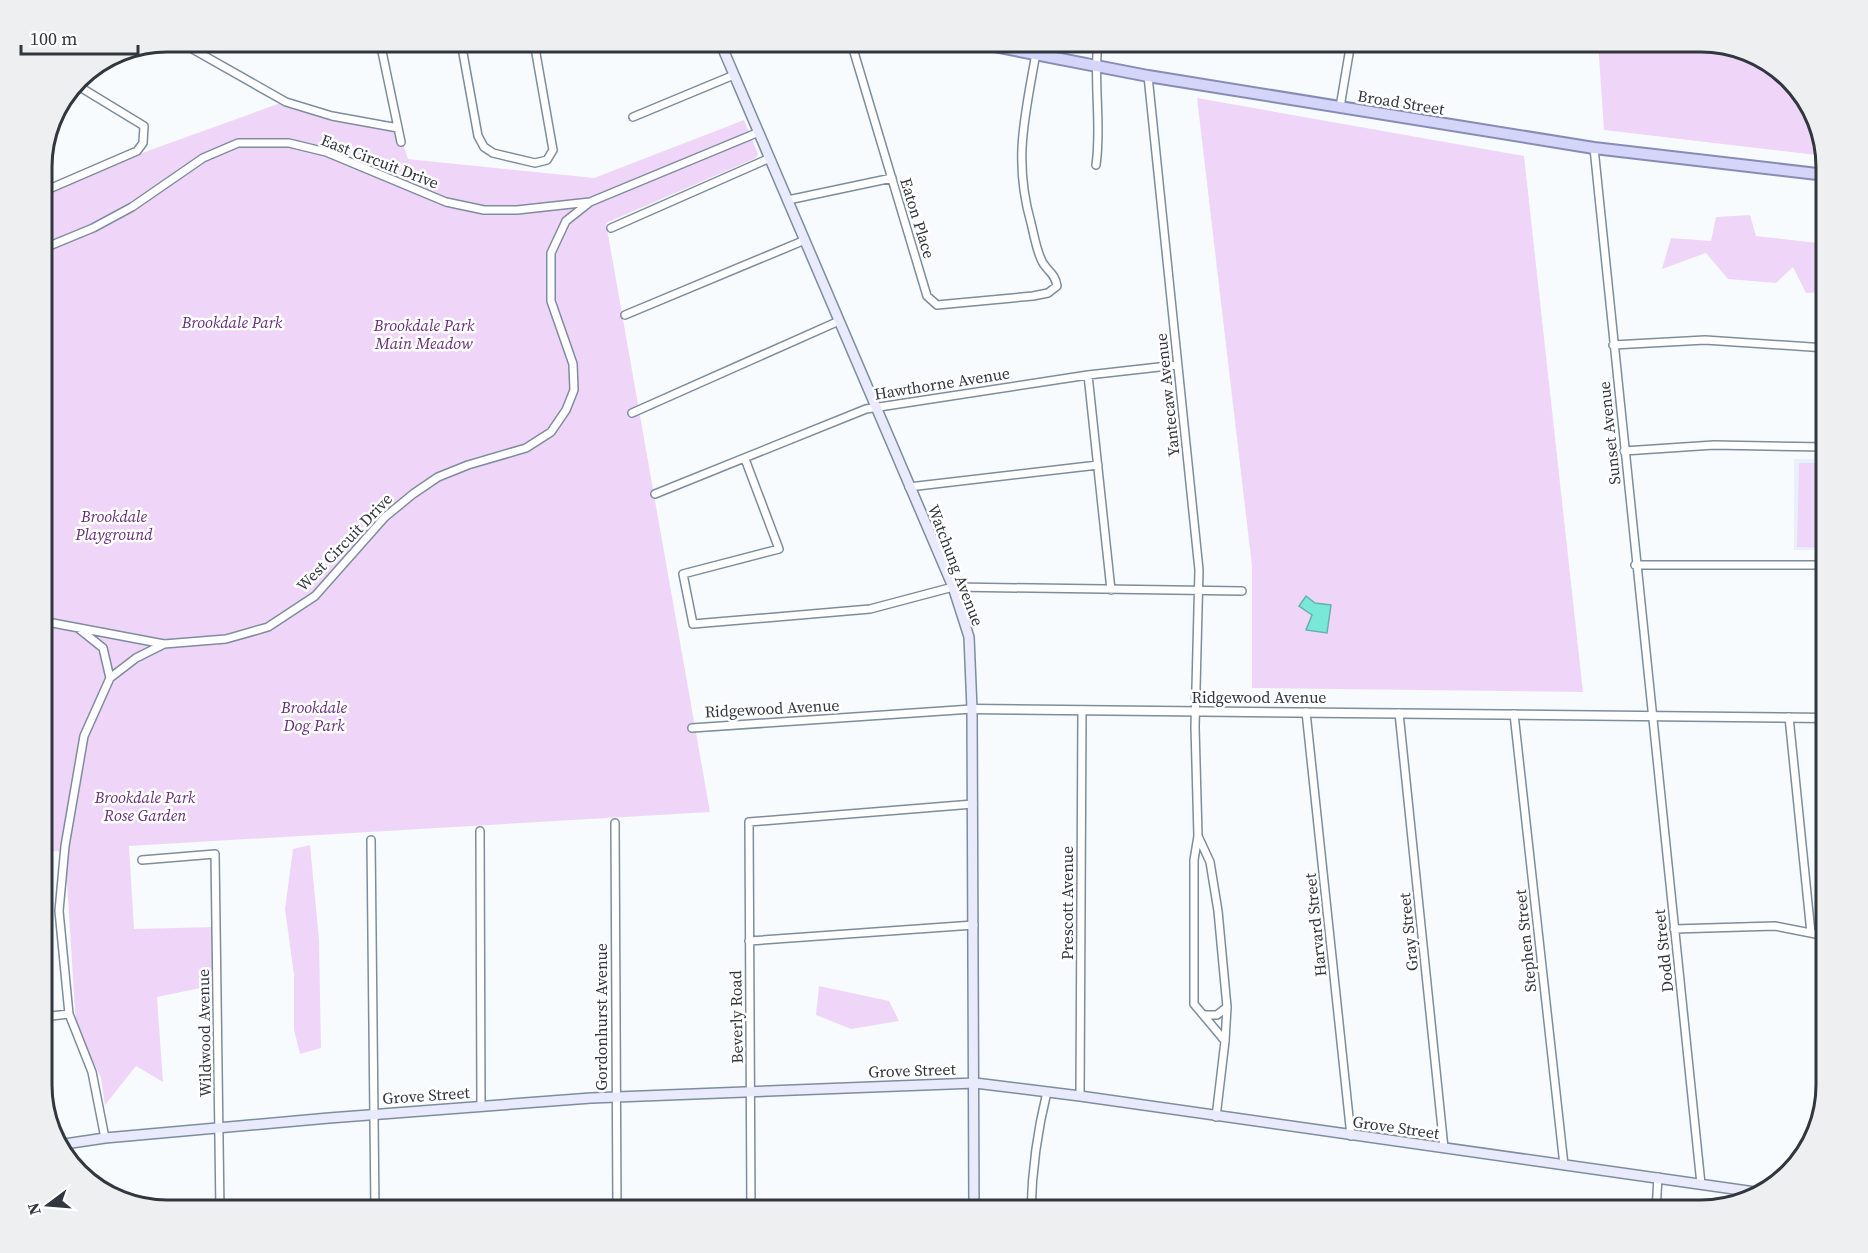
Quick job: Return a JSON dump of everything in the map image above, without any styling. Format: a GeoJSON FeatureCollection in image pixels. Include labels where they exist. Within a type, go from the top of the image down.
{"type":"FeatureCollection","features":[{"type":"Feature","properties":{"kind":"main road","name":"Broad Street"},"geometry":{"type":"LineString","coordinates":[[1030,52],[1148,76],[1594,148],[1816,175]]}},
{"type":"Feature","properties":{"kind":"main road","name":"Watchung Avenue"},"geometry":{"type":"LineString","coordinates":[[725,53],[953,588],[969,637],[973,804],[974,1200]]}},
{"type":"Feature","properties":{"kind":"main road","name":"Grove Street"},"geometry":{"type":"LineString","coordinates":[[68,1143],[105,1138],[375,1114],[615,1097],[975,1083],[1747,1191]]}},
{"type":"Feature","properties":{"kind":"street"},"geometry":{"type":"LineString","coordinates":[[1096,165],[1100,140],[1095,65],[1097,52]]}},
{"type":"Feature","properties":{"kind":"street"},"geometry":{"type":"LineString","coordinates":[[1340,107],[1349,52]]}},
{"type":"Feature","properties":{"kind":"street"},"geometry":{"type":"LineString","coordinates":[[199,53],[286,102],[332,116],[398,128]]}},
{"type":"Feature","properties":{"kind":"street"},"geometry":{"type":"LineString","coordinates":[[382,53],[401,142]]}},
{"type":"Feature","properties":{"kind":"street"},"geometry":{"type":"LineString","coordinates":[[463,53],[478,135],[484,147],[493,153],[529,162],[542,162],[553,150],[536,53]]}},
{"type":"Feature","properties":{"kind":"street","name":"Eaton Place"},"geometry":{"type":"LineString","coordinates":[[854,53],[930,301],[937,305],[949,306],[1033,296],[1048,293],[1057,286],[1053,273],[1041,261],[1028,212],[1020,168],[1023,132],[1036,54]]}},
{"type":"Feature","properties":{"kind":"street"},"geometry":{"type":"LineString","coordinates":[[633,117],[734,75]]}},
{"type":"Feature","properties":{"kind":"street","name":"Yantecaw Avenue"},"geometry":{"type":"LineString","coordinates":[[1148,76],[1200,590],[1196,711],[1198,836]]}},
{"type":"Feature","properties":{"kind":"street"},"geometry":{"type":"LineString","coordinates":[[53,187],[137,151],[143,143],[144,126],[83,89]]}},
{"type":"Feature","properties":{"kind":"street"},"geometry":{"type":"LineString","coordinates":[[590,202],[759,132]]}},
{"type":"Feature","properties":{"kind":"street","name":"East Circuit Drive"},"geometry":{"type":"LineString","coordinates":[[53,244],[93,228],[132,207],[203,158],[238,143],[289,143],[326,152],[446,201],[484,210],[547,208],[590,202]]}},
{"type":"Feature","properties":{"kind":"street","name":"Sunset Avenue"},"geometry":{"type":"LineString","coordinates":[[1594,148],[1651,716]]}},
{"type":"Feature","properties":{"kind":"street"},"geometry":{"type":"LineString","coordinates":[[611,228],[770,158]]}},
{"type":"Feature","properties":{"kind":"street"},"geometry":{"type":"LineString","coordinates":[[788,200],[892,178]]}},
{"type":"Feature","properties":{"kind":"street","name":"West Circuit Drive"},"geometry":{"type":"LineString","coordinates":[[53,623],[164,644],[226,639],[268,627],[315,596],[385,517],[413,494],[438,477],[468,465],[526,448],[551,432],[566,410],[574,390],[573,364],[551,301],[551,253],[566,221],[590,202]]}},
{"type":"Feature","properties":{"kind":"street"},"geometry":{"type":"LineString","coordinates":[[625,315],[805,240]]}},
{"type":"Feature","properties":{"kind":"street"},"geometry":{"type":"LineString","coordinates":[[632,413],[839,321]]}},
{"type":"Feature","properties":{"kind":"street"},"geometry":{"type":"LineString","coordinates":[[1613,345],[1705,340],[1816,347]]}},
{"type":"Feature","properties":{"kind":"street","name":"Hawthorne Avenue"},"geometry":{"type":"LineString","coordinates":[[655,494],[875,407],[1088,375],[1177,365]]}},
{"type":"Feature","properties":{"kind":"street"},"geometry":{"type":"LineString","coordinates":[[1088,375],[1111,590]]}},
{"type":"Feature","properties":{"kind":"street"},"geometry":{"type":"LineString","coordinates":[[1624,451],[1714,445],[1816,447]]}},
{"type":"Feature","properties":{"kind":"street"},"geometry":{"type":"LineString","coordinates":[[745,459],[779,549],[683,574],[693,624],[870,609],[953,588],[1242,591]]}},
{"type":"Feature","properties":{"kind":"street"},"geometry":{"type":"LineString","coordinates":[[909,488],[1098,465]]}},
{"type":"Feature","properties":{"kind":"street"},"geometry":{"type":"LineString","coordinates":[[1635,565],[1816,565]]}},
{"type":"Feature","properties":{"kind":"street"},"geometry":{"type":"LineString","coordinates":[[76,626],[102,648],[110,678]]}},
{"type":"Feature","properties":{"kind":"street"},"geometry":{"type":"LineString","coordinates":[[105,1138],[92,1072],[69,1014],[59,911],[65,846],[84,736],[110,678],[136,658],[164,644]]}},
{"type":"Feature","properties":{"kind":"street","name":"Ridgewood Avenue"},"geometry":{"type":"LineString","coordinates":[[693,728],[972,709],[1816,718]]}},
{"type":"Feature","properties":{"kind":"street","name":"Prescott Avenue"},"geometry":{"type":"LineString","coordinates":[[1080,1096],[1082,710]]}},
{"type":"Feature","properties":{"kind":"street","name":"Harvard Street"},"geometry":{"type":"LineString","coordinates":[[1306,712],[1351,1136]]}},
{"type":"Feature","properties":{"kind":"street","name":"Gray Street"},"geometry":{"type":"LineString","coordinates":[[1399,713],[1444,1148]]}},
{"type":"Feature","properties":{"kind":"street","name":"Stephen Street"},"geometry":{"type":"LineString","coordinates":[[1514,714],[1564,1165]]}},
{"type":"Feature","properties":{"kind":"street","name":"Dodd Street"},"geometry":{"type":"LineString","coordinates":[[1651,716],[1701,1184]]}},
{"type":"Feature","properties":{"kind":"street"},"geometry":{"type":"LineString","coordinates":[[1789,717],[1811,933]]}},
{"type":"Feature","properties":{"kind":"street","name":"Beverly Road"},"geometry":{"type":"LineString","coordinates":[[751,1200],[749,822],[973,804]]}},
{"type":"Feature","properties":{"kind":"street","name":"Gordonhurst Avenue"},"geometry":{"type":"LineString","coordinates":[[615,823],[617,1200]]}},
{"type":"Feature","properties":{"kind":"street"},"geometry":{"type":"LineString","coordinates":[[480,831],[481,1106]]}},
{"type":"Feature","properties":{"kind":"street"},"geometry":{"type":"LineString","coordinates":[[1198,836],[1210,862],[1218,911],[1227,1007],[1216,1117]]}},
{"type":"Feature","properties":{"kind":"street"},"geometry":{"type":"LineString","coordinates":[[1198,836],[1194,860],[1194,1004],[1225,1041]]}},
{"type":"Feature","properties":{"kind":"street"},"geometry":{"type":"LineString","coordinates":[[371,840],[375,1200]]}},
{"type":"Feature","properties":{"kind":"street","name":"Wildwood Avenue"},"geometry":{"type":"LineString","coordinates":[[142,860],[215,854],[220,1200]]}},
{"type":"Feature","properties":{"kind":"street"},"geometry":{"type":"LineString","coordinates":[[749,941],[974,925]]}},
{"type":"Feature","properties":{"kind":"street"},"geometry":{"type":"LineString","coordinates":[[1674,929],[1775,926],[1816,934]]}},
{"type":"Feature","properties":{"kind":"street"},"geometry":{"type":"LineString","coordinates":[[1204,1016],[1217,1015],[1227,1007]]}},
{"type":"Feature","properties":{"kind":"street"},"geometry":{"type":"LineString","coordinates":[[53,1016],[69,1014]]}},
{"type":"Feature","properties":{"kind":"street"},"geometry":{"type":"LineString","coordinates":[[1031,1200],[1032,1171],[1038,1129],[1047,1092]]}},
{"type":"Feature","properties":{"kind":"street"},"geometry":{"type":"LineString","coordinates":[[1657,1200],[1658,1177]]}},
{"type":"Feature","properties":{"kind":"shaded area"},"geometry":{"type":"Polygon","coordinates":[[[1794,459],[1816,459],[1816,550],[1794,550],[1794,459]]]}},
{"type":"Feature","properties":{"kind":"shaded area"},"geometry":{"type":"Polygon","coordinates":[[[1306,596],[1315,603],[1331,605],[1327,633],[1306,630],[1312,615],[1299,606],[1306,596]]]}},
{"type":"Feature","properties":{"kind":"green space"},"geometry":{"type":"Polygon","coordinates":[[[1599,52],[1716,53],[1751,64],[1776,81],[1787,92],[1804,117],[1814,155],[1604,130],[1599,52]]]}},
{"type":"Feature","properties":{"kind":"green space"},"geometry":{"type":"Polygon","coordinates":[[[1197,98],[1524,156],[1583,692],[1252,688],[1252,566],[1197,98]]]}},
{"type":"Feature","properties":{"kind":"green space"},"geometry":{"type":"Polygon","coordinates":[[[289,100],[400,134],[408,159],[594,178],[744,120],[758,154],[756,158],[606,223],[710,812],[129,846],[134,929],[217,927],[215,985],[157,997],[163,1082],[136,1066],[105,1105],[101,1078],[76,1026],[65,851],[53,851],[53,185],[289,100]]]}},
{"type":"Feature","properties":{"kind":"green space"},"geometry":{"type":"Polygon","coordinates":[[[1750,215],[1756,236],[1816,243],[1816,292],[1806,293],[1793,267],[1776,283],[1728,279],[1706,253],[1662,269],[1671,238],[1711,241],[1716,217],[1750,215]]]}},
{"type":"Feature","properties":{"kind":"green space"},"geometry":{"type":"Polygon","coordinates":[[[1799,463],[1816,463],[1816,548],[1797,547],[1799,463]]]}},
{"type":"Feature","properties":{"kind":"green space"},"geometry":{"type":"Polygon","coordinates":[[[310,845],[319,940],[321,1048],[300,1054],[294,1030],[294,975],[285,909],[293,849],[310,845]]]}},
{"type":"Feature","properties":{"kind":"green space"},"geometry":{"type":"Polygon","coordinates":[[[819,986],[889,1001],[899,1021],[851,1029],[816,1015],[819,986]]]}},
{"type":"Feature","properties":{"kind":"park label","name":"Brookdale Park"},"geometry":{"type":"Point","coordinates":[232,322]}},
{"type":"Feature","properties":{"kind":"park label","name":"Brookdale Park Main Meadow"},"geometry":{"type":"Point","coordinates":[424,334]}},
{"type":"Feature","properties":{"kind":"park label","name":"Brookdale Playground"},"geometry":{"type":"Point","coordinates":[114,525]}},
{"type":"Feature","properties":{"kind":"park label","name":"Brookdale Dog Park"},"geometry":{"type":"Point","coordinates":[314,716]}},
{"type":"Feature","properties":{"kind":"park label","name":"Brookdale Park Rose Garden"},"geometry":{"type":"Point","coordinates":[145,806]}}]}
